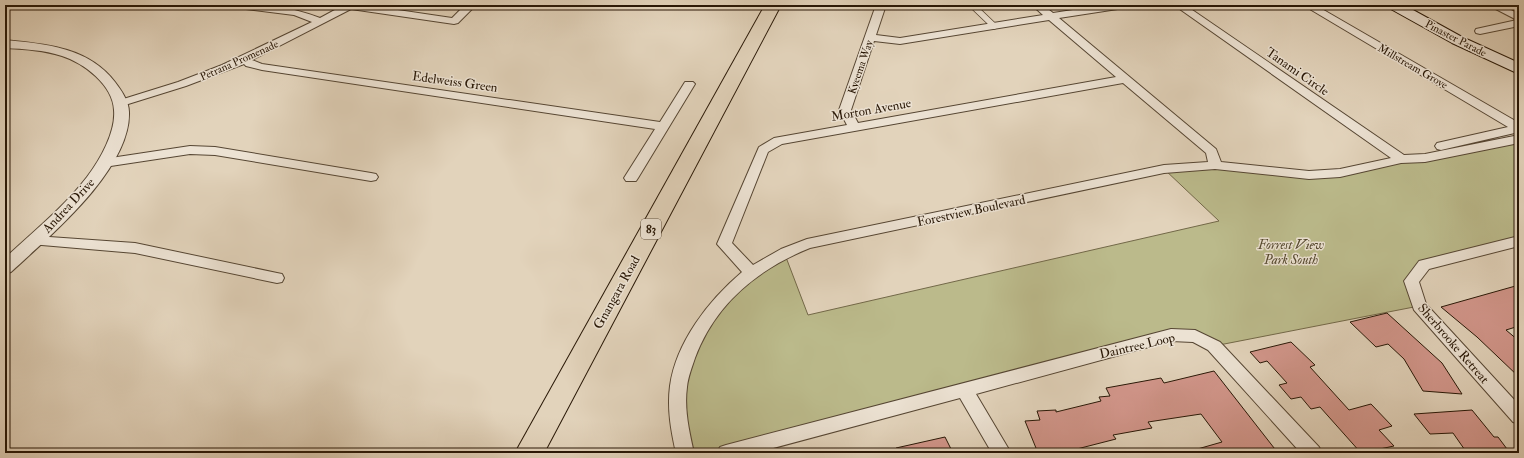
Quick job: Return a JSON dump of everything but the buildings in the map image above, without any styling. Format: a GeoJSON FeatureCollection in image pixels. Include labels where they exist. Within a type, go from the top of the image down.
{"type":"FeatureCollection","features":[{"type":"Feature","properties":{"kind":"main road","name":"Gnangara Road"},"geometry":{"type":"LineString","coordinates":[[528,453],[773,5]]}},
{"type":"Feature","properties":{"kind":"main road","name":"Pinaster Parade"},"geometry":{"type":"LineString","coordinates":[[1394,5],[1457,40],[1519,70]]}},
{"type":"Feature","properties":{"kind":"main road","name":"Pinaster Parade"},"geometry":{"type":"LineString","coordinates":[[1410,5],[1467,36],[1519,60]]}},
{"type":"Feature","properties":{"kind":"street"},"geometry":{"type":"LineString","coordinates":[[238,5],[296,12],[321,22]]}},
{"type":"Feature","properties":{"kind":"street"},"geometry":{"type":"LineString","coordinates":[[350,5],[454,21],[471,5]]}},
{"type":"Feature","properties":{"kind":"street","name":"Petrana Promenade"},"geometry":{"type":"LineString","coordinates":[[121,102],[183,84],[245,59],[321,22],[350,5]]}},
{"type":"Feature","properties":{"kind":"street","name":"Kyeema Way"},"geometry":{"type":"LineString","coordinates":[[854,127],[845,110],[881,5]]}},
{"type":"Feature","properties":{"kind":"street"},"geometry":{"type":"LineString","coordinates":[[1037,5],[1212,152],[1215,165]]}},
{"type":"Feature","properties":{"kind":"street"},"geometry":{"type":"LineString","coordinates":[[870,37],[900,41],[1124,5]]}},
{"type":"Feature","properties":{"kind":"street","name":"Tanami Circle"},"geometry":{"type":"LineString","coordinates":[[1179,5],[1401,159]]}},
{"type":"Feature","properties":{"kind":"street","name":"Millstream Grove"},"geometry":{"type":"LineString","coordinates":[[1308,5],[1519,128]]}},
{"type":"Feature","properties":{"kind":"street"},"geometry":{"type":"LineString","coordinates":[[1493,5],[1519,18]]}},
{"type":"Feature","properties":{"kind":"street"},"geometry":{"type":"LineString","coordinates":[[1480,31],[1519,24]]}},
{"type":"Feature","properties":{"kind":"street"},"geometry":{"type":"LineString","coordinates":[[5,44],[42,48],[76,57],[104,76],[121,102]]}},
{"type":"Feature","properties":{"kind":"street","name":"Edelweiss Green"},"geometry":{"type":"LineString","coordinates":[[245,59],[250,64],[262,67],[663,126]]}},
{"type":"Feature","properties":{"kind":"street","name":"Morton Avenue"},"geometry":{"type":"LineString","coordinates":[[751,272],[724,244],[763,150],[778,141],[1124,79]]}},
{"type":"Feature","properties":{"kind":"street"},"geometry":{"type":"LineString","coordinates":[[631,178],[689,84]]}},
{"type":"Feature","properties":{"kind":"street","name":"Andrea Drive"},"geometry":{"type":"LineString","coordinates":[[5,268],[35,241],[88,186],[104,163],[121,122],[121,102]]}},
{"type":"Feature","properties":{"kind":"street","name":"Forestview Boulevard"},"geometry":{"type":"LineString","coordinates":[[685,453],[678,426],[678,388],[688,356],[709,313],[727,293],[751,272],[784,252],[807,244],[1164,169],[1215,165],[1263,172],[1310,175],[1340,174],[1401,159],[1416,152],[1519,128]]}},
{"type":"Feature","properties":{"kind":"street","name":"Forestview Boulevard"},"geometry":{"type":"LineString","coordinates":[[1401,159],[1425,158],[1519,139]]}},
{"type":"Feature","properties":{"kind":"street"},"geometry":{"type":"LineString","coordinates":[[104,163],[190,150],[209,151],[371,177]]}},
{"type":"Feature","properties":{"kind":"street","name":"Sherbrooke Retreat"},"geometry":{"type":"LineString","coordinates":[[1519,240],[1424,266],[1410,281],[1419,306],[1519,417]]}},
{"type":"Feature","properties":{"kind":"street"},"geometry":{"type":"LineString","coordinates":[[35,241],[135,248],[277,278]]}},
{"type":"Feature","properties":{"kind":"street","name":"Daintree Loop"},"geometry":{"type":"LineString","coordinates":[[726,453],[965,391],[1171,335],[1195,336],[1214,346],[1313,453]]}},
{"type":"Feature","properties":{"kind":"street"},"geometry":{"type":"LineString","coordinates":[[965,391],[1002,453]]}},
{"type":"Feature","properties":{"kind":"lane"},"geometry":{"type":"LineString","coordinates":[[5,7],[23,5]]}},
{"type":"Feature","properties":{"kind":"lane"},"geometry":{"type":"LineString","coordinates":[[972,5],[994,26]]}},
{"type":"Feature","properties":{"kind":"green space","name":"Forrest View Park South"},"geometry":{"type":"Polygon","coordinates":[[[1519,139],[1519,241],[1424,266],[1411,281],[1419,306],[1214,346],[1171,335],[726,453],[685,453],[678,426],[687,356],[709,313],[784,252],[808,315],[1219,221],[1164,169],[1215,165],[1309,175],[1519,139]]]}}]}
